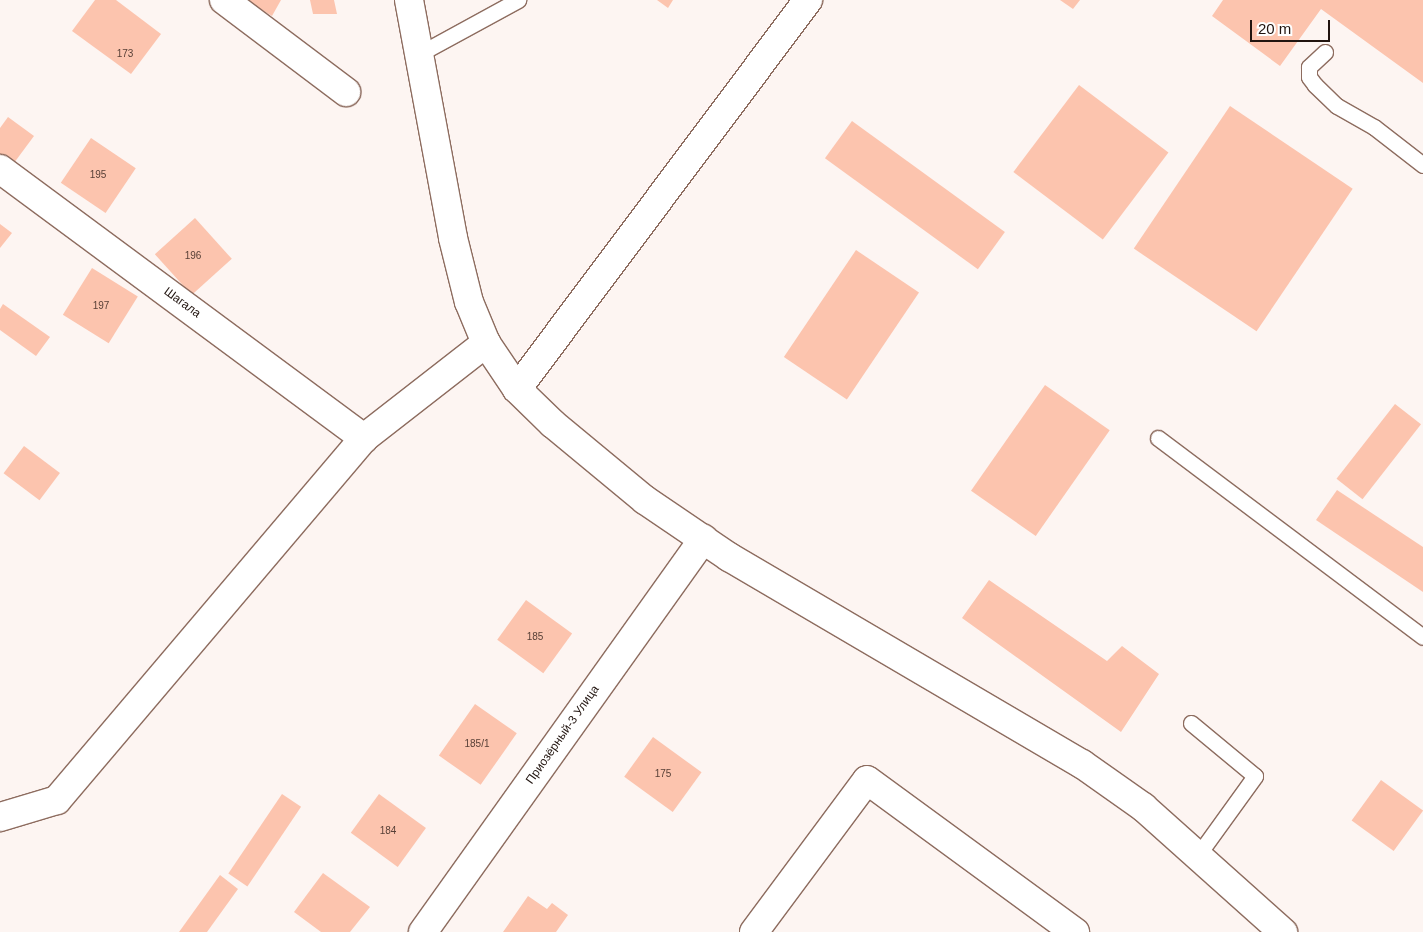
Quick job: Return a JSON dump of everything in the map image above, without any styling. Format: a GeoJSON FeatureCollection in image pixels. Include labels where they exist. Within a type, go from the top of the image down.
{"type":"FeatureCollection","features":[{"type":"Feature","properties":{"kind":"street"},"geometry":{"type":"LineString","coordinates":[[224,0],[346,92]]}},
{"type":"Feature","properties":{"kind":"street"},"geometry":{"type":"LineString","coordinates":[[409,0],[453,238],[469,302],[486,343],[517,389],[553,424],[645,500],[702,539],[1082,764],[1143,807],[1283,932]]}},
{"type":"Feature","properties":{"kind":"street"},"geometry":{"type":"LineString","coordinates":[[517,389],[808,0]]}},
{"type":"Feature","properties":{"kind":"street","name":"Шагала"},"geometry":{"type":"LineString","coordinates":[[0,169],[364,438]]}},
{"type":"Feature","properties":{"kind":"street"},"geometry":{"type":"LineString","coordinates":[[0,817],[57,800],[364,438],[486,343]]}},
{"type":"Feature","properties":{"kind":"street","name":"Приозёрный-3 Улица"},"geometry":{"type":"LineString","coordinates":[[423,932],[702,539]]}},
{"type":"Feature","properties":{"kind":"street"},"geometry":{"type":"LineString","coordinates":[[754,932],[867,780],[1075,932]]}},
{"type":"Feature","properties":{"kind":"lane"},"geometry":{"type":"LineString","coordinates":[[419,54],[518,0]]}},
{"type":"Feature","properties":{"kind":"lane"},"geometry":{"type":"LineString","coordinates":[[1325,52],[1310,67],[1309,76],[1315,86],[1337,106],[1374,127],[1423,165]]}},
{"type":"Feature","properties":{"kind":"lane"},"geometry":{"type":"LineString","coordinates":[[1158,438],[1423,637]]}},
{"type":"Feature","properties":{"kind":"lane"},"geometry":{"type":"LineString","coordinates":[[1191,723],[1255,776],[1198,855]]}},
{"type":"Feature","properties":{"kind":"building"},"geometry":{"type":"Polygon","coordinates":[[[95,0],[116,0],[161,34],[131,74],[72,31],[95,0]]]}},
{"type":"Feature","properties":{"kind":"building"},"geometry":{"type":"Polygon","coordinates":[[[246,0],[281,0],[272,16],[246,0]]]}},
{"type":"Feature","properties":{"kind":"building"},"geometry":{"type":"Polygon","coordinates":[[[310,0],[334,0],[337,14],[313,14],[310,0]]]}},
{"type":"Feature","properties":{"kind":"building"},"geometry":{"type":"Polygon","coordinates":[[[657,0],[673,0],[668,8],[657,0]]]}},
{"type":"Feature","properties":{"kind":"building"},"geometry":{"type":"Polygon","coordinates":[[[1060,0],[1080,0],[1073,9],[1060,0]]]}},
{"type":"Feature","properties":{"kind":"building"},"geometry":{"type":"Polygon","coordinates":[[[1223,0],[1423,0],[1423,83],[1321,9],[1280,66],[1212,16],[1223,0]]]}},
{"type":"Feature","properties":{"kind":"building"},"geometry":{"type":"Polygon","coordinates":[[[1079,85],[1168,152],[1103,239],[1013,172],[1079,85]]]}},
{"type":"Feature","properties":{"kind":"building"},"geometry":{"type":"Polygon","coordinates":[[[1230,106],[1353,189],[1257,331],[1134,249],[1230,106]]]}},
{"type":"Feature","properties":{"kind":"building"},"geometry":{"type":"Polygon","coordinates":[[[8,117],[34,136],[11,167],[0,159],[0,128],[8,117]]]}},
{"type":"Feature","properties":{"kind":"building"},"geometry":{"type":"Polygon","coordinates":[[[852,121],[1005,232],[978,269],[825,158],[852,121]]]}},
{"type":"Feature","properties":{"kind":"building"},"geometry":{"type":"Polygon","coordinates":[[[91,138],[136,168],[106,213],[61,183],[91,138]]]}},
{"type":"Feature","properties":{"kind":"building"},"geometry":{"type":"Polygon","coordinates":[[[195,218],[232,259],[192,295],[155,254],[195,218]]]}},
{"type":"Feature","properties":{"kind":"building"},"geometry":{"type":"Polygon","coordinates":[[[0,224],[12,233],[0,248],[0,224]]]}},
{"type":"Feature","properties":{"kind":"building"},"geometry":{"type":"Polygon","coordinates":[[[856,250],[919,292],[847,399],[784,357],[856,250]]]}},
{"type":"Feature","properties":{"kind":"building"},"geometry":{"type":"Polygon","coordinates":[[[92,268],[138,297],[109,343],[63,315],[92,268]]]}},
{"type":"Feature","properties":{"kind":"building"},"geometry":{"type":"Polygon","coordinates":[[[3,304],[50,337],[36,356],[0,330],[0,309],[3,304]]]}},
{"type":"Feature","properties":{"kind":"building"},"geometry":{"type":"Polygon","coordinates":[[[1045,385],[1110,430],[1036,536],[971,491],[1045,385]]]}},
{"type":"Feature","properties":{"kind":"building"},"geometry":{"type":"Polygon","coordinates":[[[1395,404],[1421,424],[1363,499],[1337,479],[1395,404]]]}},
{"type":"Feature","properties":{"kind":"building"},"geometry":{"type":"Polygon","coordinates":[[[24,446],[60,473],[39,500],[4,473],[24,446]]]}},
{"type":"Feature","properties":{"kind":"building"},"geometry":{"type":"Polygon","coordinates":[[[1337,490],[1423,547],[1423,592],[1316,520],[1337,490]]]}},
{"type":"Feature","properties":{"kind":"building"},"geometry":{"type":"Polygon","coordinates":[[[989,580],[1107,661],[1122,646],[1159,674],[1121,732],[962,618],[989,580]]]}},
{"type":"Feature","properties":{"kind":"building"},"geometry":{"type":"Polygon","coordinates":[[[526,600],[572,634],[543,673],[497,640],[526,600]]]}},
{"type":"Feature","properties":{"kind":"building"},"geometry":{"type":"Polygon","coordinates":[[[475,704],[517,733],[481,785],[439,756],[475,704]]]}},
{"type":"Feature","properties":{"kind":"building"},"geometry":{"type":"Polygon","coordinates":[[[653,737],[702,772],[673,812],[624,777],[653,737]]]}},
{"type":"Feature","properties":{"kind":"building"},"geometry":{"type":"Polygon","coordinates":[[[1381,780],[1423,811],[1394,851],[1352,820],[1381,780]]]}},
{"type":"Feature","properties":{"kind":"building"},"geometry":{"type":"Polygon","coordinates":[[[282,794],[301,807],[247,886],[228,874],[282,794]]]}},
{"type":"Feature","properties":{"kind":"building"},"geometry":{"type":"Polygon","coordinates":[[[379,794],[426,828],[398,867],[351,833],[379,794]]]}},
{"type":"Feature","properties":{"kind":"building"},"geometry":{"type":"Polygon","coordinates":[[[323,873],[370,907],[350,932],[321,932],[294,912],[323,873]]]}},
{"type":"Feature","properties":{"kind":"building"},"geometry":{"type":"Polygon","coordinates":[[[220,875],[238,889],[207,932],[179,932],[220,875]]]}},
{"type":"Feature","properties":{"kind":"building"},"geometry":{"type":"Polygon","coordinates":[[[528,896],[547,909],[552,903],[568,915],[556,932],[503,932],[528,896]]]}}]}
